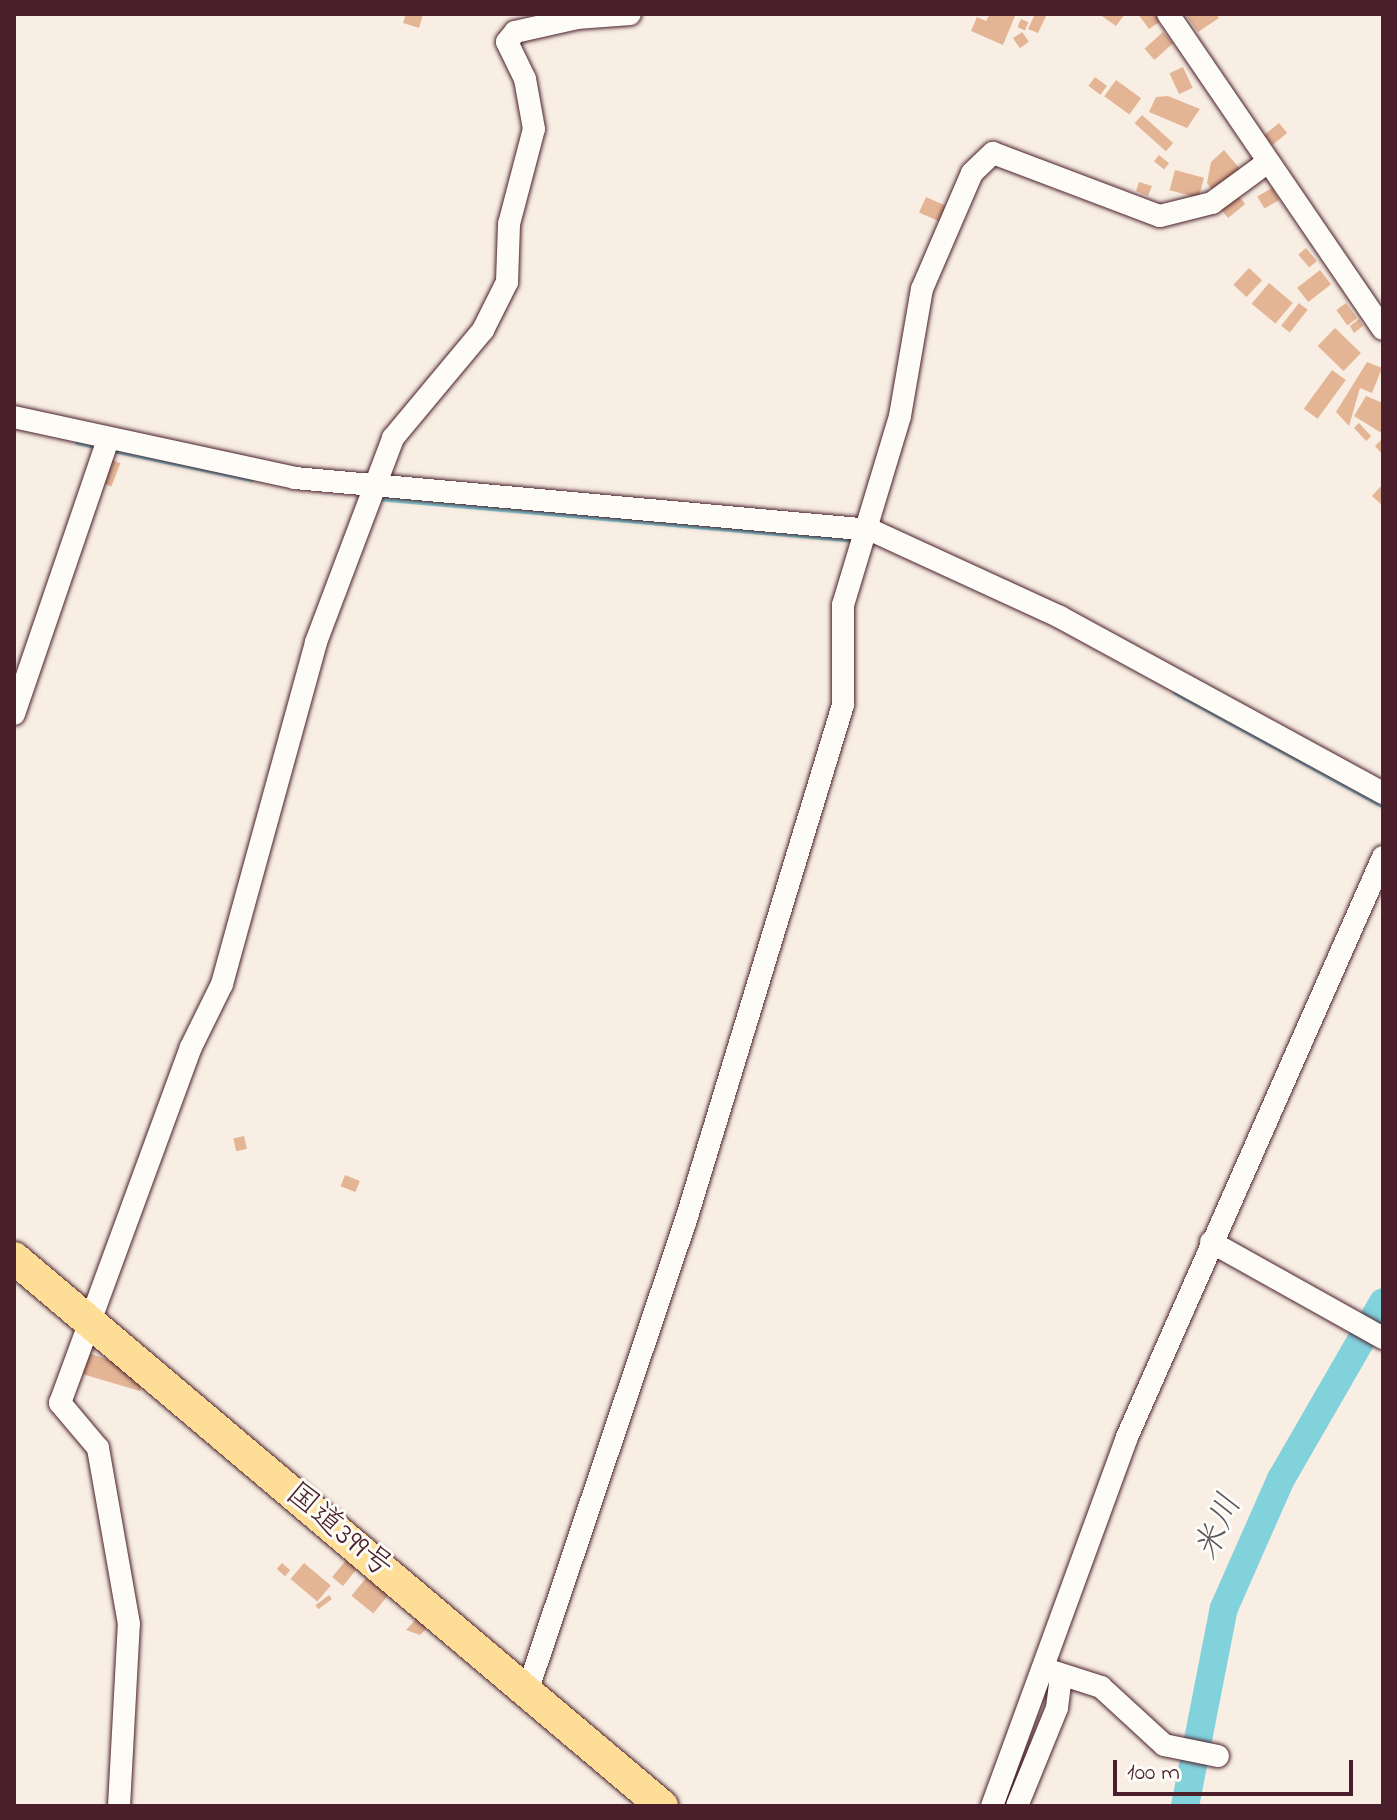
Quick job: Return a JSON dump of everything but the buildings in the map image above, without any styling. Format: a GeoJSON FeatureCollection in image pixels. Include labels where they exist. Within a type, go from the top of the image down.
{"type":"FeatureCollection","features":[{"type":"Feature","properties":{"kind":"highway","name":"国道399号"},"geometry":{"type":"LineString","coordinates":[[14,1258],[662,1806]]}},
{"type":"Feature","properties":{"kind":"street"},"geometry":{"type":"LineString","coordinates":[[119,1806],[129,1624],[98,1448],[60,1403],[89,1321],[222,984],[316,642],[370,495],[393,438],[483,330],[507,282],[509,224],[534,129],[525,79],[507,42],[515,32],[562,22],[630,14]]}},
{"type":"Feature","properties":{"kind":"street"},"geometry":{"type":"LineString","coordinates":[[1168,14],[1383,329]]}},
{"type":"Feature","properties":{"kind":"street"},"geometry":{"type":"LineString","coordinates":[[527,1692],[682,1235],[843,705],[843,605],[900,416],[922,289],[982,156],[1114,194],[1160,216],[1212,203],[1268,162]]}},
{"type":"Feature","properties":{"kind":"street"},"geometry":{"type":"LineString","coordinates":[[14,417],[106,446],[370,495],[863,537],[988,581],[1383,793]]}},
{"type":"Feature","properties":{"kind":"street"},"geometry":{"type":"LineString","coordinates":[[14,714],[106,446]]}},
{"type":"Feature","properties":{"kind":"street"},"geometry":{"type":"LineString","coordinates":[[992,1806],[1053,1672],[1127,1437],[1383,857]]}},
{"type":"Feature","properties":{"kind":"street"},"geometry":{"type":"LineString","coordinates":[[1211,1242],[1374,1332]]}},
{"type":"Feature","properties":{"kind":"street"},"geometry":{"type":"LineString","coordinates":[[1053,1672],[1101,1687],[1157,1740],[1203,1754]]}},
{"type":"Feature","properties":{"kind":"street"},"geometry":{"type":"LineString","coordinates":[[1017,1806],[1057,1708],[1053,1672]]}},
{"type":"Feature","properties":{"kind":"waterway"},"geometry":{"type":"LineString","coordinates":[[77,442],[99,447]]}},
{"type":"Feature","properties":{"kind":"waterway"},"geometry":{"type":"LineString","coordinates":[[113,450],[251,479]]}},
{"type":"Feature","properties":{"kind":"waterway"},"geometry":{"type":"LineString","coordinates":[[376,498],[856,540]]}},
{"type":"Feature","properties":{"kind":"waterway"},"geometry":{"type":"LineString","coordinates":[[1175,692],[1383,806]]}},
{"type":"Feature","properties":{"kind":"waterway","name":"米川"},"geometry":{"type":"LineString","coordinates":[[1185,1806],[1224,1608],[1281,1479],[1383,1302]]}}]}
